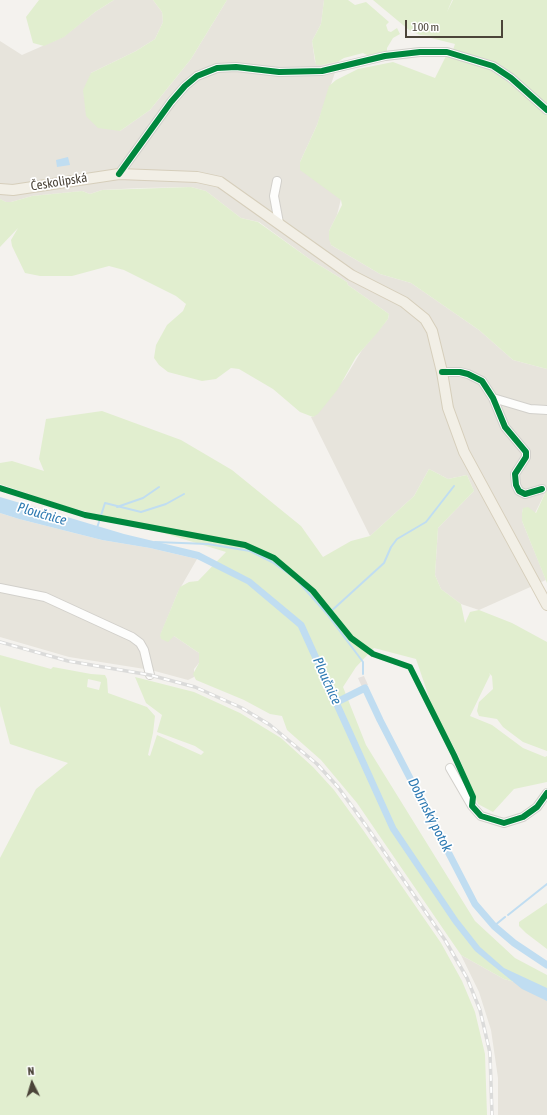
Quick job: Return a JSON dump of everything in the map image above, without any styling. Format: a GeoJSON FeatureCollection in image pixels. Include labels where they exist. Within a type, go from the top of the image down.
{"type":"FeatureCollection","features":[{"type":"Feature","properties":{"kind":"main road","name":"Českolipská"},"geometry":{"type":"LineString","coordinates":[[0,189],[13,190],[119,174],[197,176],[220,182],[351,275],[404,302],[425,319],[432,331],[442,372],[448,408],[464,452],[547,605]]}},
{"type":"Feature","properties":{"kind":"street"},"geometry":{"type":"LineString","coordinates":[[119,174],[171,102],[185,86],[197,76],[217,68],[236,67],[279,72],[322,71],[385,56],[420,52],[447,52],[494,66],[547,110]]}},
{"type":"Feature","properties":{"kind":"street"},"geometry":{"type":"LineString","coordinates":[[277,181],[274,196],[279,223]]}},
{"type":"Feature","properties":{"kind":"street"},"geometry":{"type":"LineString","coordinates":[[442,372],[460,372],[482,381],[493,398],[505,427],[526,452],[526,457],[515,474],[516,485],[519,491],[525,494],[542,489]]}},
{"type":"Feature","properties":{"kind":"street"},"geometry":{"type":"LineString","coordinates":[[493,398],[530,409],[547,410]]}},
{"type":"Feature","properties":{"kind":"street"},"geometry":{"type":"LineString","coordinates":[[0,588],[45,597],[132,637],[140,643],[144,650],[150,675]]}},
{"type":"Feature","properties":{"kind":"street"},"geometry":{"type":"LineString","coordinates":[[450,768],[472,806],[481,816],[504,823],[523,817],[537,807],[547,792]]}},
{"type":"Feature","properties":{"kind":"shaded area"},"geometry":{"type":"Polygon","coordinates":[[[114,0],[153,0],[162,12],[163,22],[155,39],[136,51],[91,73],[120,131],[150,110],[191,59],[227,0],[324,0],[321,24],[312,41],[315,62],[322,65],[339,61],[317,125],[300,162],[341,199],[337,215],[329,231],[331,245],[380,274],[411,283],[479,330],[513,360],[547,369],[547,489],[535,513],[523,509],[522,513],[522,521],[546,580],[479,610],[461,604],[441,589],[435,575],[438,528],[474,491],[467,475],[448,479],[429,469],[414,496],[370,536],[311,417],[313,417],[345,378],[362,350],[388,319],[389,314],[348,285],[347,282],[311,260],[259,222],[241,218],[206,191],[191,187],[102,190],[90,194],[82,191],[32,196],[11,202],[6,202],[0,199],[0,41],[22,55],[63,37],[95,12],[114,0]]]}},
{"type":"Feature","properties":{"kind":"shaded area"},"geometry":{"type":"Polygon","coordinates":[[[0,513],[102,540],[150,548],[197,559],[178,592],[160,636],[174,636],[199,653],[199,663],[194,669],[194,677],[188,680],[151,670],[69,657],[0,637],[0,513]]]}},
{"type":"Feature","properties":{"kind":"shaded area"},"geometry":{"type":"Polygon","coordinates":[[[364,676],[368,685],[362,687],[358,678],[364,676]]]}},
{"type":"Feature","properties":{"kind":"shaded area"},"geometry":{"type":"Polygon","coordinates":[[[461,955],[504,979],[547,991],[547,1115],[498,1115],[498,1078],[491,1030],[479,992],[461,955]]]}},
{"type":"Feature","properties":{"kind":"green space"},"geometry":{"type":"Polygon","coordinates":[[[39,0],[114,0],[95,12],[64,37],[44,46],[33,43],[26,17],[39,0]]]}},
{"type":"Feature","properties":{"kind":"green space"},"geometry":{"type":"Polygon","coordinates":[[[153,0],[227,0],[191,59],[150,110],[120,131],[98,128],[86,116],[83,90],[91,73],[136,51],[155,39],[163,22],[162,12],[153,0]]]}},
{"type":"Feature","properties":{"kind":"green space"},"geometry":{"type":"Polygon","coordinates":[[[324,0],[348,0],[355,5],[366,2],[389,22],[386,25],[388,31],[391,32],[397,28],[400,34],[393,38],[387,48],[387,51],[382,53],[369,56],[363,53],[344,58],[339,61],[316,65],[312,41],[321,24],[324,0]]]}},
{"type":"Feature","properties":{"kind":"green space"},"geometry":{"type":"Polygon","coordinates":[[[373,0],[452,0],[447,12],[453,0],[547,0],[547,105],[513,75],[490,60],[453,50],[455,44],[431,38],[432,36],[420,35],[409,30],[373,0]]]}},
{"type":"Feature","properties":{"kind":"green space"},"geometry":{"type":"Polygon","coordinates":[[[446,56],[487,68],[508,82],[547,115],[547,369],[513,360],[479,330],[411,283],[380,274],[331,245],[329,231],[342,205],[341,200],[300,170],[300,162],[317,125],[329,86],[336,80],[358,69],[393,62],[435,78],[446,56]]]}},
{"type":"Feature","properties":{"kind":"green space"},"geometry":{"type":"Polygon","coordinates":[[[191,187],[206,191],[241,218],[258,222],[311,260],[347,282],[348,285],[389,314],[388,319],[356,357],[338,389],[318,414],[313,417],[300,412],[273,389],[239,369],[231,368],[216,379],[202,381],[168,372],[159,365],[154,358],[156,345],[167,325],[183,311],[186,304],[176,296],[124,270],[109,266],[72,276],[40,276],[25,273],[12,246],[11,240],[18,228],[0,247],[0,199],[6,202],[11,202],[32,196],[82,191],[90,194],[102,190],[191,187]]]}},
{"type":"Feature","properties":{"kind":"green space"},"geometry":{"type":"Polygon","coordinates":[[[102,411],[181,440],[232,470],[301,526],[323,557],[351,541],[370,536],[414,496],[429,469],[448,479],[467,475],[474,491],[438,528],[435,575],[441,589],[461,604],[465,623],[470,612],[479,610],[512,623],[547,642],[547,751],[523,742],[503,727],[497,719],[479,716],[477,711],[479,702],[493,689],[492,676],[489,673],[490,675],[470,716],[492,725],[523,748],[545,757],[547,756],[547,782],[514,789],[493,812],[478,804],[458,755],[433,709],[416,659],[374,648],[356,667],[343,687],[366,745],[475,921],[515,958],[547,975],[547,991],[504,979],[461,955],[357,803],[321,760],[287,730],[282,716],[270,714],[244,700],[196,680],[193,674],[199,663],[199,653],[174,636],[168,642],[161,639],[160,635],[180,587],[189,582],[198,581],[226,552],[58,504],[0,484],[0,463],[12,461],[44,471],[39,459],[46,419],[102,411]]]}},
{"type":"Feature","properties":{"kind":"green space"},"geometry":{"type":"Polygon","coordinates":[[[547,489],[547,583],[522,521],[522,513],[523,508],[528,507],[536,513],[547,489]]]}},
{"type":"Feature","properties":{"kind":"green space"},"geometry":{"type":"Polygon","coordinates":[[[0,655],[51,669],[53,667],[105,675],[107,679],[108,693],[147,707],[155,716],[148,755],[150,756],[157,735],[201,755],[204,752],[195,746],[157,732],[162,715],[146,703],[135,677],[194,692],[240,713],[281,738],[313,767],[334,790],[441,943],[462,981],[475,1012],[485,1054],[487,1115],[0,1115],[0,858],[36,789],[68,763],[10,744],[0,706],[0,655]],[[88,679],[87,687],[99,690],[101,682],[88,679]]]}},
{"type":"Feature","properties":{"kind":"green space"},"geometry":{"type":"Polygon","coordinates":[[[547,903],[547,949],[526,933],[519,926],[519,922],[547,903]]]}},
{"type":"Feature","properties":{"kind":"water"},"geometry":{"type":"Polygon","coordinates":[[[68,157],[70,165],[57,167],[56,160],[68,157]]]}},
{"type":"Feature","properties":{"kind":"water","name":"Ploučnice"},"geometry":{"type":"Polygon","coordinates":[[[0,497],[124,534],[199,552],[251,579],[304,623],[396,827],[458,919],[480,947],[504,968],[547,988],[547,1001],[522,989],[475,951],[453,923],[390,830],[298,627],[247,584],[197,559],[150,548],[102,540],[19,519],[0,513],[0,497]]]}},
{"type":"Feature","properties":{"kind":"waterway"},"geometry":{"type":"LineString","coordinates":[[328,614],[384,563],[391,547],[397,539],[426,522],[454,486]]}},
{"type":"Feature","properties":{"kind":"waterway"},"geometry":{"type":"LineString","coordinates":[[117,507],[143,498],[159,487]]}},
{"type":"Feature","properties":{"kind":"waterway"},"geometry":{"type":"LineString","coordinates":[[97,528],[105,503],[141,512],[166,504],[184,494]]}},
{"type":"Feature","properties":{"kind":"waterway","name":"Dobrnský potok"},"geometry":{"type":"LineString","coordinates":[[155,542],[208,544],[250,551],[272,562],[295,578],[327,614],[363,662],[363,674]]}},
{"type":"Feature","properties":{"kind":"waterway","name":"Dobrnský potok"},"geometry":{"type":"LineString","coordinates":[[337,702],[365,688],[475,904],[494,926],[514,943],[547,965]]}},
{"type":"Feature","properties":{"kind":"waterway","name":"Dobrnský potok"},"geometry":{"type":"LineString","coordinates":[[508,915],[547,884]]}},
{"type":"Feature","properties":{"kind":"waterway","name":"Dobrnský potok"},"geometry":{"type":"LineString","coordinates":[[494,926],[505,917]]}},
{"type":"Feature","properties":{"kind":"railway"},"geometry":{"type":"LineString","coordinates":[[0,642],[68,661],[150,675],[195,687],[242,708],[270,725],[317,764],[338,787],[367,827],[445,940],[467,978],[480,1010],[490,1053],[492,1115]]}},
{"type":"Feature","properties":{"kind":"cycle path"},"geometry":{"type":"LineString","coordinates":[[119,174],[171,102],[185,86],[197,76],[217,68],[236,67],[279,72],[322,71],[385,56],[420,52],[447,52],[493,66],[511,78],[547,110]]}},
{"type":"Feature","properties":{"kind":"cycle path"},"geometry":{"type":"LineString","coordinates":[[442,372],[460,372],[482,381],[493,398],[505,427],[526,452],[526,457],[515,474],[516,485],[519,491],[525,494],[542,489]]}},
{"type":"Feature","properties":{"kind":"cycle path"},"geometry":{"type":"LineString","coordinates":[[0,488],[85,515],[245,545],[274,558],[313,591],[351,638],[373,654],[410,667],[454,755],[473,797],[472,806],[481,816],[504,823],[523,817],[537,807],[547,793]]}}]}
